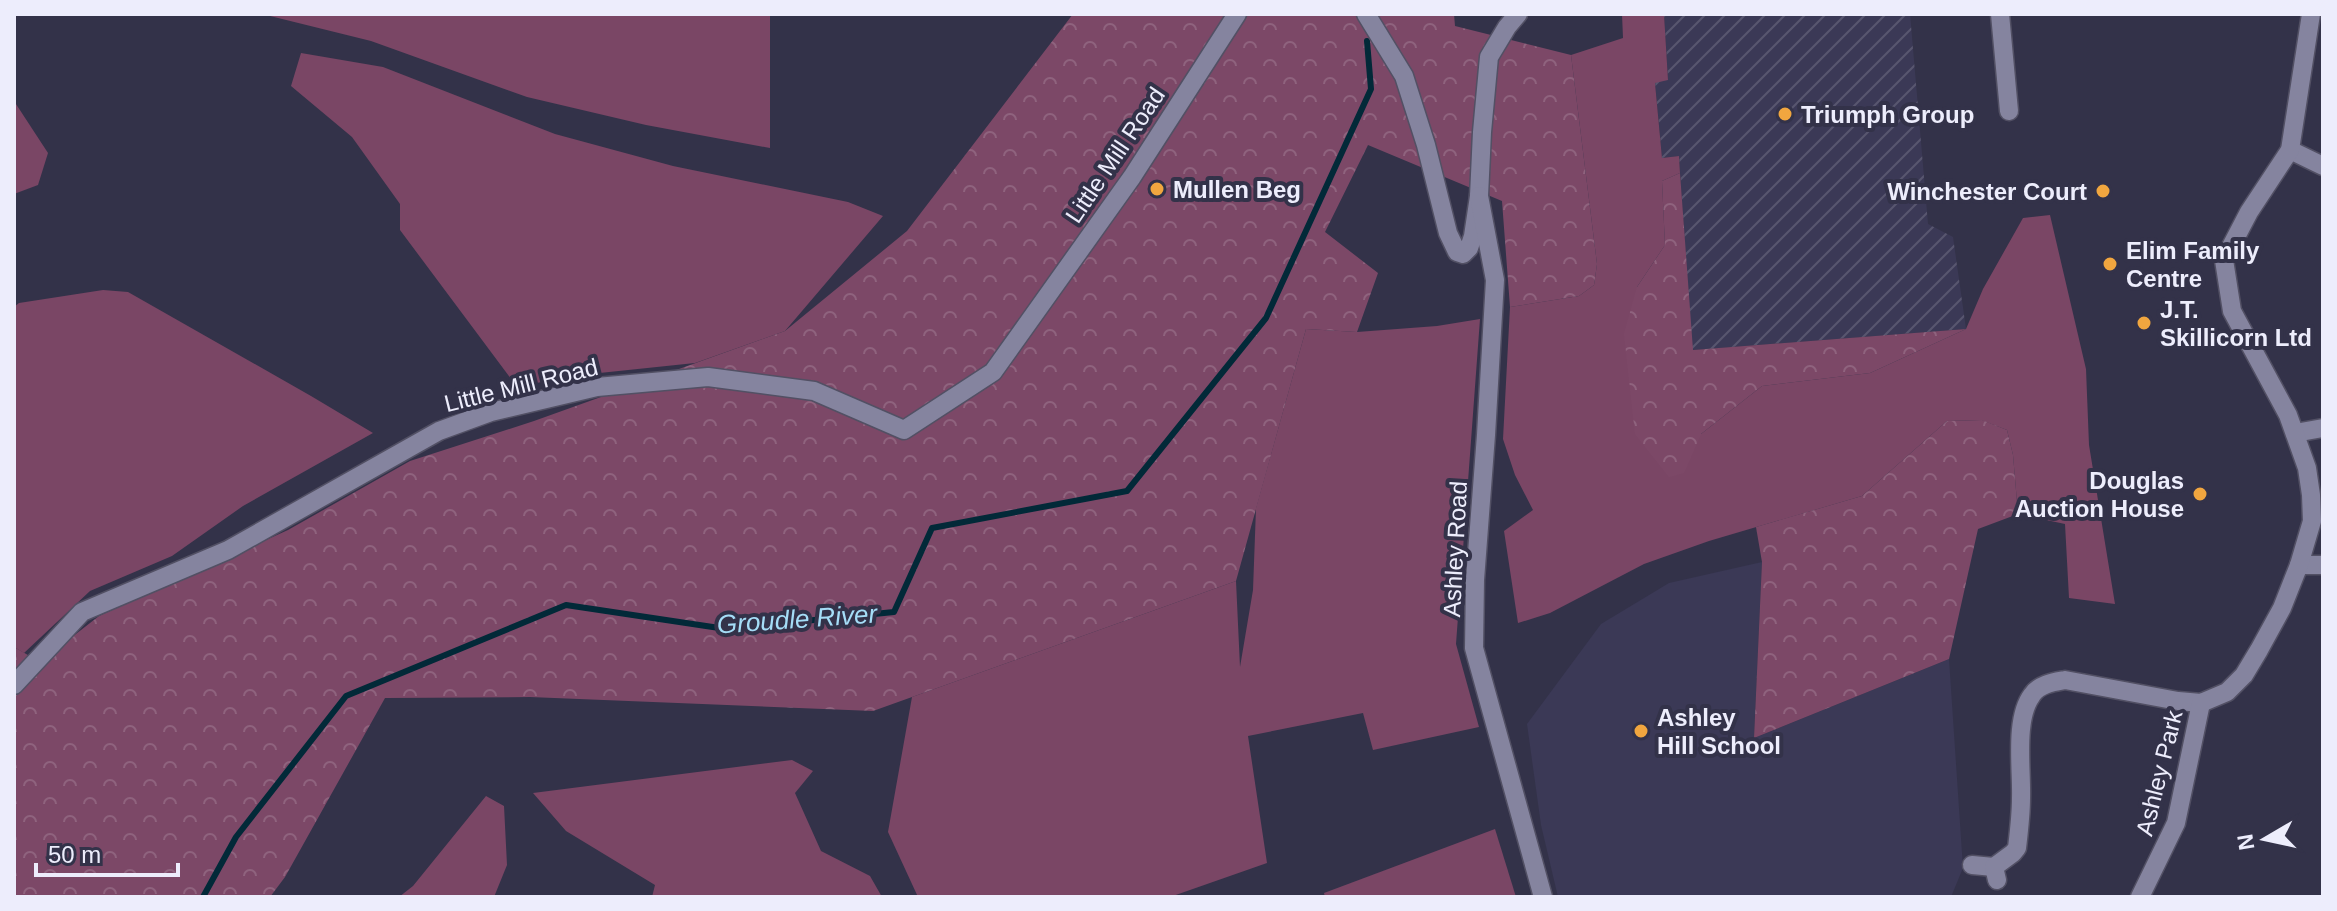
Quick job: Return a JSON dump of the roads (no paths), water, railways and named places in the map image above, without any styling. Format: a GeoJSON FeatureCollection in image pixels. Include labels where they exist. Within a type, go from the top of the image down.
{"type":"FeatureCollection","features":[{"type":"Feature","properties":{"kind":"street","name":"Little Mill Road"},"geometry":{"type":"LineString","coordinates":[[14,685],[82,612],[228,550],[439,431],[491,412],[597,387],[708,377],[814,391],[904,430],[993,372],[1132,177],[1237,14]]}},
{"type":"Feature","properties":{"kind":"street"},"geometry":{"type":"LineString","coordinates":[[1366,14],[1404,76],[1426,145],[1448,233],[1457,252],[1463,254],[1473,236],[1479,196],[1489,57],[1518,14]]}},
{"type":"Feature","properties":{"kind":"street"},"geometry":{"type":"LineString","coordinates":[[2000,14],[2009,111]]}},
{"type":"Feature","properties":{"kind":"street"},"geometry":{"type":"LineString","coordinates":[[2311,14],[2290,150],[2323,166]]}},
{"type":"Feature","properties":{"kind":"street","name":"Ashley Park"},"geometry":{"type":"LineString","coordinates":[[1972,865],[1995,874],[2017,848],[2021,729],[2031,696],[2038,689],[2065,680],[2124,693],[2201,703],[2227,692],[2244,675],[2282,608],[2312,521],[2307,468],[2295,433],[2232,311],[2224,260],[2249,212],[2290,150]]}},
{"type":"Feature","properties":{"kind":"street","name":"Ashley Road"},"geometry":{"type":"LineString","coordinates":[[1479,196],[1495,280],[1475,580],[1474,648],[1543,897]]}},
{"type":"Feature","properties":{"kind":"street"},"geometry":{"type":"LineString","coordinates":[[2295,433],[2323,428]]}},
{"type":"Feature","properties":{"kind":"street"},"geometry":{"type":"LineString","coordinates":[[2295,574],[2323,565]]}},
{"type":"Feature","properties":{"kind":"street","name":"Ashley Park"},"geometry":{"type":"LineString","coordinates":[[2140,897],[2176,823],[2201,703]]}},
{"type":"Feature","properties":{"kind":"waterway","name":"Groudle River"},"geometry":{"type":"LineString","coordinates":[[203,897],[236,837],[346,696],[566,605],[726,629],[894,612],[932,528],[1127,491],[1266,318],[1371,89],[1367,41]]}},
{"type":"Feature","properties":{"kind":"place","name":"Triumph Group"},"geometry":{"type":"Point","coordinates":[1785,114]}},
{"type":"Feature","properties":{"kind":"place","name":"Mullen Beg"},"geometry":{"type":"Point","coordinates":[1157,189]}},
{"type":"Feature","properties":{"kind":"place","name":"Winchester Court"},"geometry":{"type":"Point","coordinates":[2103,191]}},
{"type":"Feature","properties":{"kind":"place","name":"Elim Family Centre"},"geometry":{"type":"Point","coordinates":[2110,264]}},
{"type":"Feature","properties":{"kind":"place","name":"J.T. Skillicorn Ltd"},"geometry":{"type":"Point","coordinates":[2144,323]}},
{"type":"Feature","properties":{"kind":"place","name":"Douglas Auction House"},"geometry":{"type":"Point","coordinates":[2200,494]}},
{"type":"Feature","properties":{"kind":"place","name":"Ashley Hill School"},"geometry":{"type":"Point","coordinates":[1641,731]}}]}
